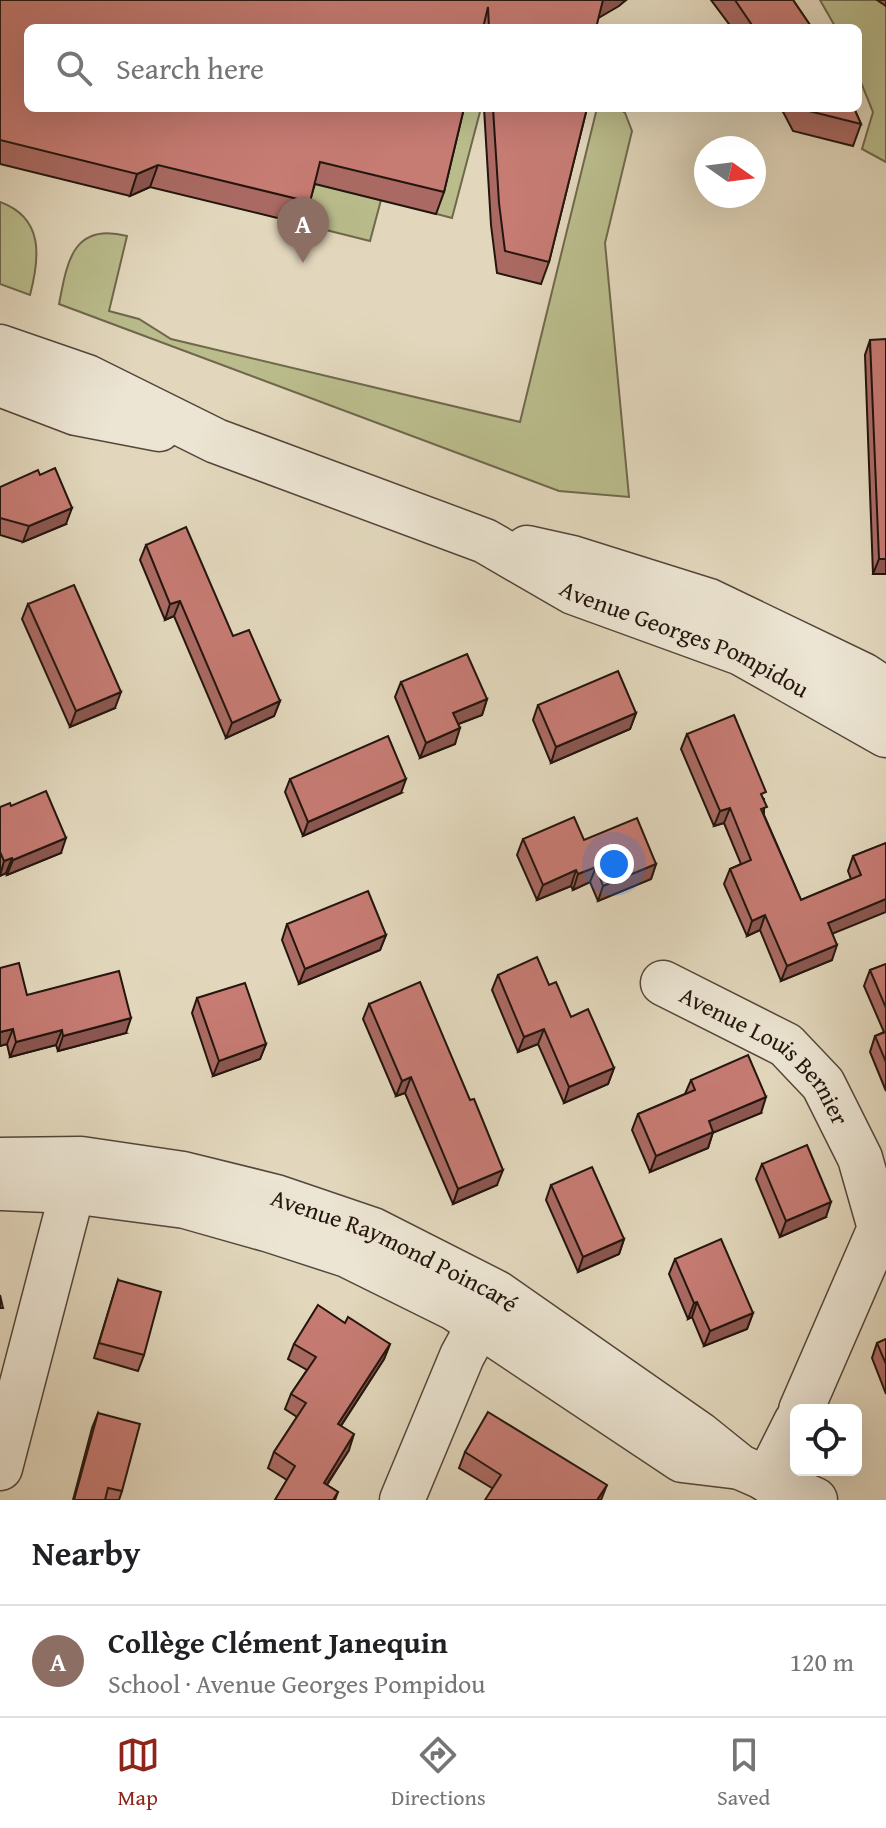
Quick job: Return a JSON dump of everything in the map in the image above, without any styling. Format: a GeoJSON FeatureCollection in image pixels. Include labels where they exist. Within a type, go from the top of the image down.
{"type":"FeatureCollection","features":[{"type":"Feature","properties":{"kind":"street","name":"Avenue Georges Pompidou"},"geometry":{"type":"LineString","coordinates":[[0,347],[87,377],[216,441],[485,541],[572,558],[709,601],[863,675],[886,690]]}},
{"type":"Feature","properties":{"kind":"street","name":"Avenue Georges Pompidou"},"geometry":{"type":"LineString","coordinates":[[0,384],[76,413],[216,441]]}},
{"type":"Feature","properties":{"kind":"street","name":"Avenue Georges Pompidou"},"geometry":{"type":"LineString","coordinates":[[485,541],[573,592],[741,653],[886,735]]}},
{"type":"Feature","properties":{"kind":"street","name":"Avenue Louis Bernier"},"geometry":{"type":"LineString","coordinates":[[663,983],[786,1045],[823,1084],[860,1158],[880,1228],[804,1404]]}},
{"type":"Feature","properties":{"kind":"street","name":"Avenue Raymond Poincaré"},"geometry":{"type":"LineString","coordinates":[[0,1160],[76,1175]]}},
{"type":"Feature","properties":{"kind":"street","name":"Avenue Raymond Poincaré"},"geometry":{"type":"LineString","coordinates":[[0,1188],[76,1175],[183,1174],[276,1197],[373,1230],[488,1309],[699,1434],[779,1488]]}},
{"type":"Feature","properties":{"kind":"street"},"geometry":{"type":"LineString","coordinates":[[0,1468],[76,1175]]}},
{"type":"Feature","properties":{"kind":"street"},"geometry":{"type":"LineString","coordinates":[[402,1500],[462,1356],[488,1309]]}},
{"type":"Feature","properties":{"kind":"street"},"geometry":{"type":"LineString","coordinates":[[779,1488],[790,1445]]}},
{"type":"Feature","properties":{"kind":"green space"},"geometry":{"type":"Polygon","coordinates":[[[820,0],[886,0],[886,162],[862,149],[873,112],[862,85],[862,24],[834,24],[820,0]]]}},
{"type":"Feature","properties":{"kind":"green space"},"geometry":{"type":"Polygon","coordinates":[[[459,112],[480,112],[452,218],[433,213],[459,112]]]}},
{"type":"Feature","properties":{"kind":"green space"},"geometry":{"type":"Polygon","coordinates":[[[596,112],[624,112],[632,131],[605,243],[629,497],[559,491],[59,304],[65,274],[75,249],[83,241],[94,235],[109,233],[127,236],[109,311],[139,319],[171,339],[520,422],[596,112]]]}},
{"type":"Feature","properties":{"kind":"green space"},"geometry":{"type":"Polygon","coordinates":[[[313,183],[381,200],[370,241],[302,224],[313,183]]]}},
{"type":"Feature","properties":{"kind":"green space"},"geometry":{"type":"Polygon","coordinates":[[[0,202],[25,218],[35,240],[36,267],[30,295],[0,284],[0,202]]]}},
{"type":"Feature","properties":{"kind":"building"},"geometry":{"type":"Polygon","coordinates":[[[0,0],[603,0],[597,24],[489,24],[488,7],[484,24],[24,24],[24,112],[463,112],[444,192],[320,162],[310,202],[158,165],[137,174],[0,140],[0,0]]]}},
{"type":"Feature","properties":{"kind":"building"},"geometry":{"type":"Polygon","coordinates":[[[735,0],[793,0],[809,24],[751,24],[735,0]]]}},
{"type":"Feature","properties":{"kind":"building"},"geometry":{"type":"Polygon","coordinates":[[[493,112],[586,112],[549,262],[505,251],[493,112]]]}},
{"type":"Feature","properties":{"kind":"building"},"geometry":{"type":"Polygon","coordinates":[[[813,112],[856,112],[861,124],[813,112]]]}},
{"type":"Feature","properties":{"kind":"building"},"geometry":{"type":"Polygon","coordinates":[[[886,339],[886,559],[879,559],[870,340],[886,339]]]}},
{"type":"Feature","properties":{"kind":"building"},"geometry":{"type":"Polygon","coordinates":[[[55,468],[72,508],[29,526],[0,518],[0,487],[38,470],[40,475],[55,468]]]}},
{"type":"Feature","properties":{"kind":"building"},"geometry":{"type":"Polygon","coordinates":[[[186,527],[233,636],[249,630],[280,701],[232,723],[180,601],[170,604],[146,545],[186,527]]]}},
{"type":"Feature","properties":{"kind":"building"},"geometry":{"type":"Polygon","coordinates":[[[74,585],[121,692],[76,711],[28,604],[74,585]]]}},
{"type":"Feature","properties":{"kind":"building"},"geometry":{"type":"Polygon","coordinates":[[[467,654],[487,699],[453,713],[460,728],[426,743],[401,682],[467,654]]]}},
{"type":"Feature","properties":{"kind":"building"},"geometry":{"type":"Polygon","coordinates":[[[618,671],[636,713],[556,747],[538,705],[618,671]]]}},
{"type":"Feature","properties":{"kind":"building"},"geometry":{"type":"Polygon","coordinates":[[[734,715],[766,792],[761,794],[767,807],[761,809],[801,900],[861,875],[853,856],[886,843],[886,899],[828,923],[837,945],[787,966],[765,915],[752,921],[730,869],[751,860],[730,808],[720,811],[687,734],[734,715]]]}},
{"type":"Feature","properties":{"kind":"building"},"geometry":{"type":"Polygon","coordinates":[[[388,736],[406,779],[308,822],[290,779],[388,736]]]}},
{"type":"Feature","properties":{"kind":"building"},"geometry":{"type":"Polygon","coordinates":[[[46,791],[66,838],[4,861],[0,852],[0,807],[10,803],[11,806],[46,791]]]}},
{"type":"Feature","properties":{"kind":"building"},"geometry":{"type":"Polygon","coordinates":[[[574,817],[584,840],[637,818],[656,864],[603,886],[596,867],[578,874],[576,870],[543,885],[523,839],[574,817]]]}},
{"type":"Feature","properties":{"kind":"building"},"geometry":{"type":"Polygon","coordinates":[[[368,891],[386,935],[305,969],[287,924],[368,891]]]}},
{"type":"Feature","properties":{"kind":"building"},"geometry":{"type":"Polygon","coordinates":[[[537,957],[549,985],[556,982],[571,1017],[588,1009],[614,1068],[569,1087],[544,1029],[524,1037],[498,975],[537,957]]]}},
{"type":"Feature","properties":{"kind":"building"},"geometry":{"type":"Polygon","coordinates":[[[19,963],[27,995],[119,971],[131,1018],[63,1036],[62,1030],[16,1042],[13,1029],[0,1032],[0,968],[19,963]]]}},
{"type":"Feature","properties":{"kind":"building"},"geometry":{"type":"Polygon","coordinates":[[[886,964],[886,1008],[870,970],[886,964]]]}},
{"type":"Feature","properties":{"kind":"building"},"geometry":{"type":"Polygon","coordinates":[[[420,982],[503,1170],[458,1189],[411,1077],[402,1081],[369,1004],[420,982]]]}},
{"type":"Feature","properties":{"kind":"building"},"geometry":{"type":"Polygon","coordinates":[[[245,983],[266,1044],[219,1061],[197,998],[245,983]]]}},
{"type":"Feature","properties":{"kind":"building"},"geometry":{"type":"Polygon","coordinates":[[[886,1032],[886,1062],[875,1036],[886,1032]]]}},
{"type":"Feature","properties":{"kind":"building"},"geometry":{"type":"Polygon","coordinates":[[[748,1055],[766,1097],[709,1121],[713,1132],[656,1156],[638,1114],[695,1090],[691,1080],[748,1055]]]}},
{"type":"Feature","properties":{"kind":"building"},"geometry":{"type":"Polygon","coordinates":[[[807,1145],[831,1202],[786,1221],[762,1164],[807,1145]]]}},
{"type":"Feature","properties":{"kind":"building"},"geometry":{"type":"Polygon","coordinates":[[[592,1167],[624,1239],[583,1257],[551,1185],[592,1167]]]}},
{"type":"Feature","properties":{"kind":"building"},"geometry":{"type":"Polygon","coordinates":[[[721,1239],[753,1313],[710,1331],[675,1259],[721,1239]]]}},
{"type":"Feature","properties":{"kind":"building"},"geometry":{"type":"Polygon","coordinates":[[[118,1280],[161,1292],[144,1355],[99,1343],[118,1280]]]}},
{"type":"Feature","properties":{"kind":"building"},"geometry":{"type":"Polygon","coordinates":[[[318,1305],[345,1323],[348,1317],[390,1344],[338,1424],[354,1434],[324,1483],[338,1492],[333,1500],[275,1500],[295,1466],[274,1452],[306,1403],[291,1394],[316,1357],[294,1344],[318,1305]]]}},
{"type":"Feature","properties":{"kind":"building"},"geometry":{"type":"Polygon","coordinates":[[[886,1339],[886,1364],[877,1343],[886,1339]]]}},
{"type":"Feature","properties":{"kind":"building"},"geometry":{"type":"Polygon","coordinates":[[[488,1412],[607,1485],[597,1500],[485,1500],[501,1475],[465,1452],[488,1412]]]}},
{"type":"Feature","properties":{"kind":"building"},"geometry":{"type":"Polygon","coordinates":[[[98,1413],[140,1424],[122,1491],[108,1488],[105,1500],[74,1500],[98,1413]]]}},
{"type":"Feature","properties":{"kind":"place","name":"Collège Clément Janequin"},"geometry":{"type":"Point","coordinates":[303,263]}}]}
